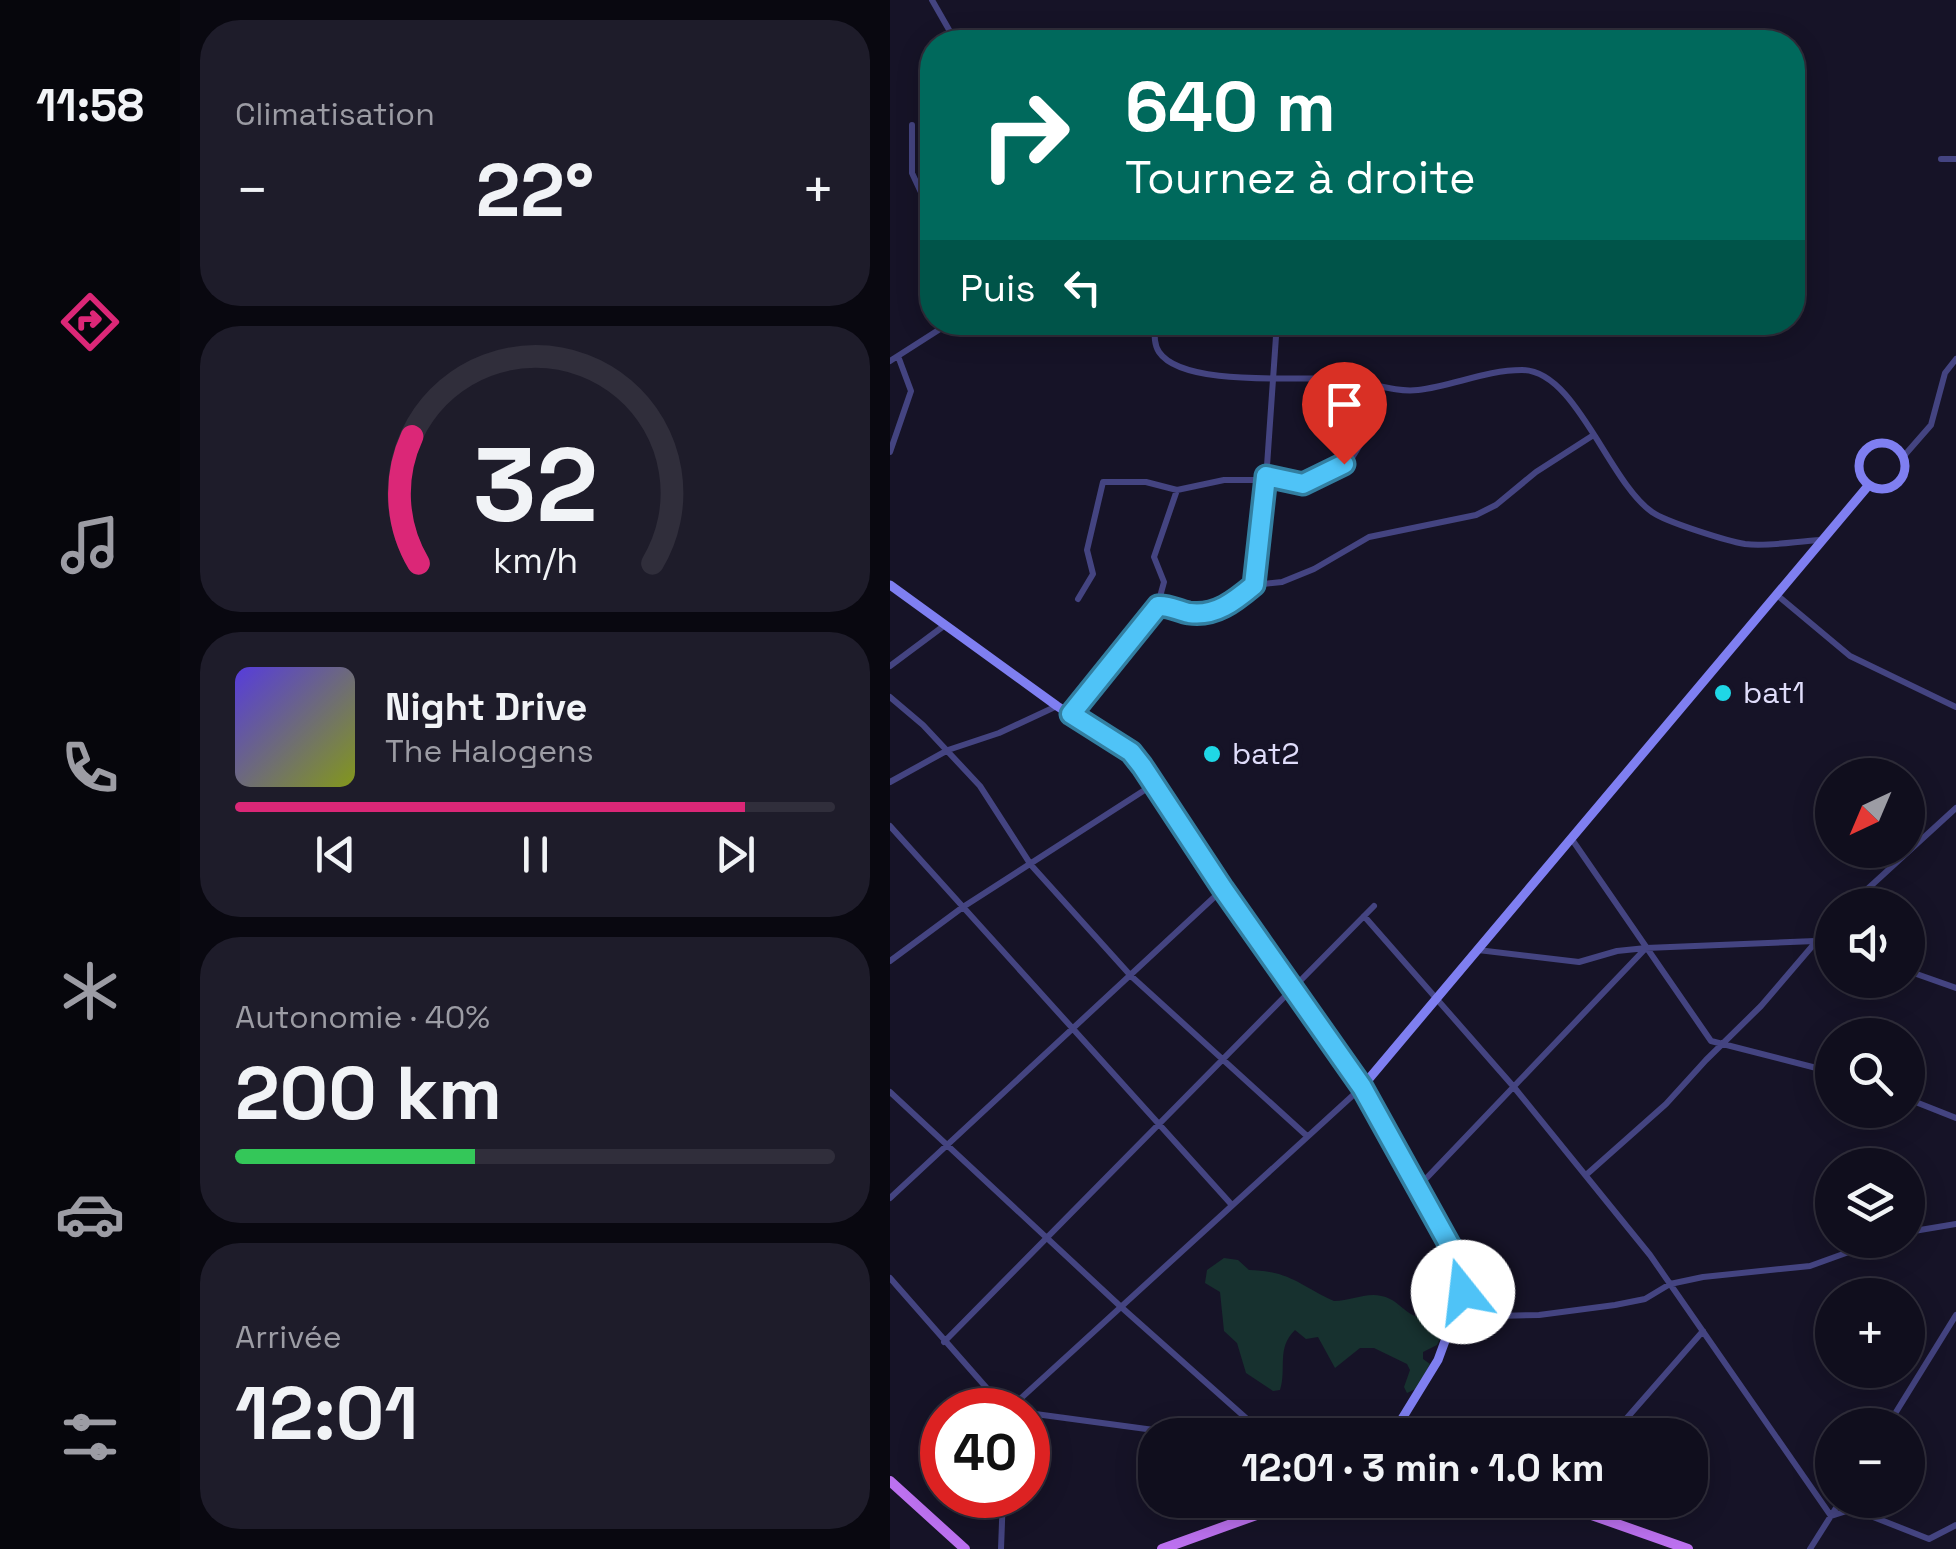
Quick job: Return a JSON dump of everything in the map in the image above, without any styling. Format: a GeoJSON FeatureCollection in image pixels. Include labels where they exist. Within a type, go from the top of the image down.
{"type":"FeatureCollection","features":[{"type":"Feature","properties":{"kind":"main road"},"geometry":{"type":"LineString","coordinates":[[890,1481],[965,1549]]}},
{"type":"Feature","properties":{"kind":"main road"},"geometry":{"type":"LineString","coordinates":[[1162,1549],[1248,1518]]}},
{"type":"Feature","properties":{"kind":"main road"},"geometry":{"type":"LineString","coordinates":[[1602,1518],[1688,1549]]}},
{"type":"Feature","properties":{"kind":"street"},"geometry":{"type":"LineString","coordinates":[[932,0],[949,30]]}},
{"type":"Feature","properties":{"kind":"street"},"geometry":{"type":"LineString","coordinates":[[912,125],[912,173],[920,190]]}},
{"type":"Feature","properties":{"kind":"street"},"geometry":{"type":"LineString","coordinates":[[1941,159],[1956,159]]}},
{"type":"Feature","properties":{"kind":"street"},"geometry":{"type":"LineString","coordinates":[[890,362],[931,335]]}},
{"type":"Feature","properties":{"kind":"street"},"geometry":{"type":"LineString","coordinates":[[1156,335],[1156,344],[1168,360],[1208,376],[1345,379],[1414,390],[1476,376],[1528,370],[1545,376],[1568,396],[1627,486],[1652,512],[1746,544],[1822,540]]}},
{"type":"Feature","properties":{"kind":"street"},"geometry":{"type":"LineString","coordinates":[[1254,585],[1276,335]]}},
{"type":"Feature","properties":{"kind":"street"},"geometry":{"type":"LineString","coordinates":[[890,452],[911,391],[898,356]]}},
{"type":"Feature","properties":{"kind":"street"},"geometry":{"type":"LineString","coordinates":[[1903,457],[1931,425],[1946,374],[1956,358]]}},
{"type":"Feature","properties":{"kind":"street"},"geometry":{"type":"LineString","coordinates":[[1158,606],[1188,612],[1214,611],[1254,585],[1272,585],[1298,576],[1380,534],[1488,509],[1592,436]]}},
{"type":"Feature","properties":{"kind":"street"},"geometry":{"type":"LineString","coordinates":[[1078,600],[1092,574],[1088,550],[1103,482],[1146,482],[1177,490],[1224,480],[1311,482],[1350,461],[1363,440]]}},
{"type":"Feature","properties":{"kind":"street"},"geometry":{"type":"LineString","coordinates":[[1872,444],[1890,444],[1903,457],[1905,466],[1899,482],[1882,490],[1868,486],[1860,476],[1858,466],[1864,450],[1872,444]]}},
{"type":"Feature","properties":{"kind":"street"},"geometry":{"type":"LineString","coordinates":[[1031,1388],[1362,1087],[1868,486]]}},
{"type":"Feature","properties":{"kind":"street"},"geometry":{"type":"LineString","coordinates":[[1071,714],[1158,606],[1164,582],[1154,557],[1177,490]]}},
{"type":"Feature","properties":{"kind":"street"},"geometry":{"type":"LineString","coordinates":[[890,585],[1057,706],[1131,752],[1362,1087],[1459,1262],[1463,1292],[1438,1360],[1402,1418]]}},
{"type":"Feature","properties":{"kind":"street"},"geometry":{"type":"LineString","coordinates":[[1776,595],[1850,656],[1956,707]]}},
{"type":"Feature","properties":{"kind":"street"},"geometry":{"type":"LineString","coordinates":[[890,666],[946,624]]}},
{"type":"Feature","properties":{"kind":"street"},"geometry":{"type":"LineString","coordinates":[[890,698],[948,750],[992,801],[1030,865],[1131,976],[1307,1136]]}},
{"type":"Feature","properties":{"kind":"street"},"geometry":{"type":"LineString","coordinates":[[890,782],[948,750],[1000,733],[1057,706]]}},
{"type":"Feature","properties":{"kind":"street"},"geometry":{"type":"LineString","coordinates":[[890,962],[962,906],[1155,784]]}},
{"type":"Feature","properties":{"kind":"street"},"geometry":{"type":"LineString","coordinates":[[1869,888],[1956,808]]}},
{"type":"Feature","properties":{"kind":"street"},"geometry":{"type":"LineString","coordinates":[[890,826],[1231,1204]]}},
{"type":"Feature","properties":{"kind":"street"},"geometry":{"type":"LineString","coordinates":[[1571,838],[1711,1041],[1815,1067]]}},
{"type":"Feature","properties":{"kind":"street"},"geometry":{"type":"LineString","coordinates":[[890,1198],[1223,889]]}},
{"type":"Feature","properties":{"kind":"street"},"geometry":{"type":"LineString","coordinates":[[944,1342],[1374,906]]}},
{"type":"Feature","properties":{"kind":"street"},"geometry":{"type":"LineString","coordinates":[[1364,916],[1586,1176],[1670,1284],[1815,1493]]}},
{"type":"Feature","properties":{"kind":"street"},"geometry":{"type":"LineString","coordinates":[[1478,950],[1578,962],[1646,948],[1815,940]]}},
{"type":"Feature","properties":{"kind":"street"},"geometry":{"type":"LineString","coordinates":[[1586,1176],[1666,1104],[1761,1006],[1815,941]]}},
{"type":"Feature","properties":{"kind":"street"},"geometry":{"type":"LineString","coordinates":[[1418,1187],[1646,948]]}},
{"type":"Feature","properties":{"kind":"street"},"geometry":{"type":"LineString","coordinates":[[1925,978],[1956,988]]}},
{"type":"Feature","properties":{"kind":"street"},"geometry":{"type":"LineString","coordinates":[[890,1092],[1246,1418]]}},
{"type":"Feature","properties":{"kind":"street"},"geometry":{"type":"LineString","coordinates":[[1925,1106],[1956,1118]]}},
{"type":"Feature","properties":{"kind":"street"},"geometry":{"type":"LineString","coordinates":[[1925,1229],[1956,1224]]}},
{"type":"Feature","properties":{"kind":"street"},"geometry":{"type":"LineString","coordinates":[[1454,1317],[1539,1315],[1596,1308],[1645,1298],[1670,1284],[1703,1276],[1810,1266],[1832,1258]]}},
{"type":"Feature","properties":{"kind":"street"},"geometry":{"type":"LineString","coordinates":[[890,1278],[987,1388]]}},
{"type":"Feature","properties":{"kind":"street"},"geometry":{"type":"LineString","coordinates":[[1898,1408],[1956,1314]]}},
{"type":"Feature","properties":{"kind":"street"},"geometry":{"type":"LineString","coordinates":[[1627,1418],[1703,1331]]}},
{"type":"Feature","properties":{"kind":"street"},"geometry":{"type":"LineString","coordinates":[[1050,1417],[1138,1428]]}},
{"type":"Feature","properties":{"kind":"street"},"geometry":{"type":"LineString","coordinates":[[1000,1549],[1002,1518]]}},
{"type":"Feature","properties":{"kind":"street"},"geometry":{"type":"LineString","coordinates":[[1810,1549],[1830,1518]]}},
{"type":"Feature","properties":{"kind":"street"},"geometry":{"type":"LineString","coordinates":[[1876,1518],[1929,1539],[1956,1525]]}},
{"type":"Feature","properties":{"kind":"green space"},"geometry":{"type":"Polygon","coordinates":[[[1224,1258],[1238,1260],[1249,1270],[1285,1276],[1334,1301],[1383,1296],[1414,1316],[1439,1320],[1446,1327],[1437,1345],[1423,1352],[1423,1359],[1430,1364],[1418,1388],[1407,1393],[1407,1364],[1374,1348],[1360,1348],[1335,1368],[1318,1337],[1306,1339],[1295,1330],[1284,1351],[1280,1390],[1273,1391],[1246,1373],[1237,1343],[1224,1331],[1220,1292],[1205,1283],[1207,1270],[1224,1258]]]}},
{"type":"Feature","properties":{"kind":"place","name":"bat1"},"geometry":{"type":"Point","coordinates":[1723,693]}},
{"type":"Feature","properties":{"kind":"place","name":"bat2"},"geometry":{"type":"Point","coordinates":[1212,754]}},
{"type":"Feature","properties":{"kind":"route"},"geometry":{"type":"LineString","coordinates":[[1344,464],[1303,484],[1266,476],[1254,585],[1214,611],[1188,612],[1158,606],[1071,714],[1136,757],[1362,1087],[1459,1262],[1463,1292]]}}]}
